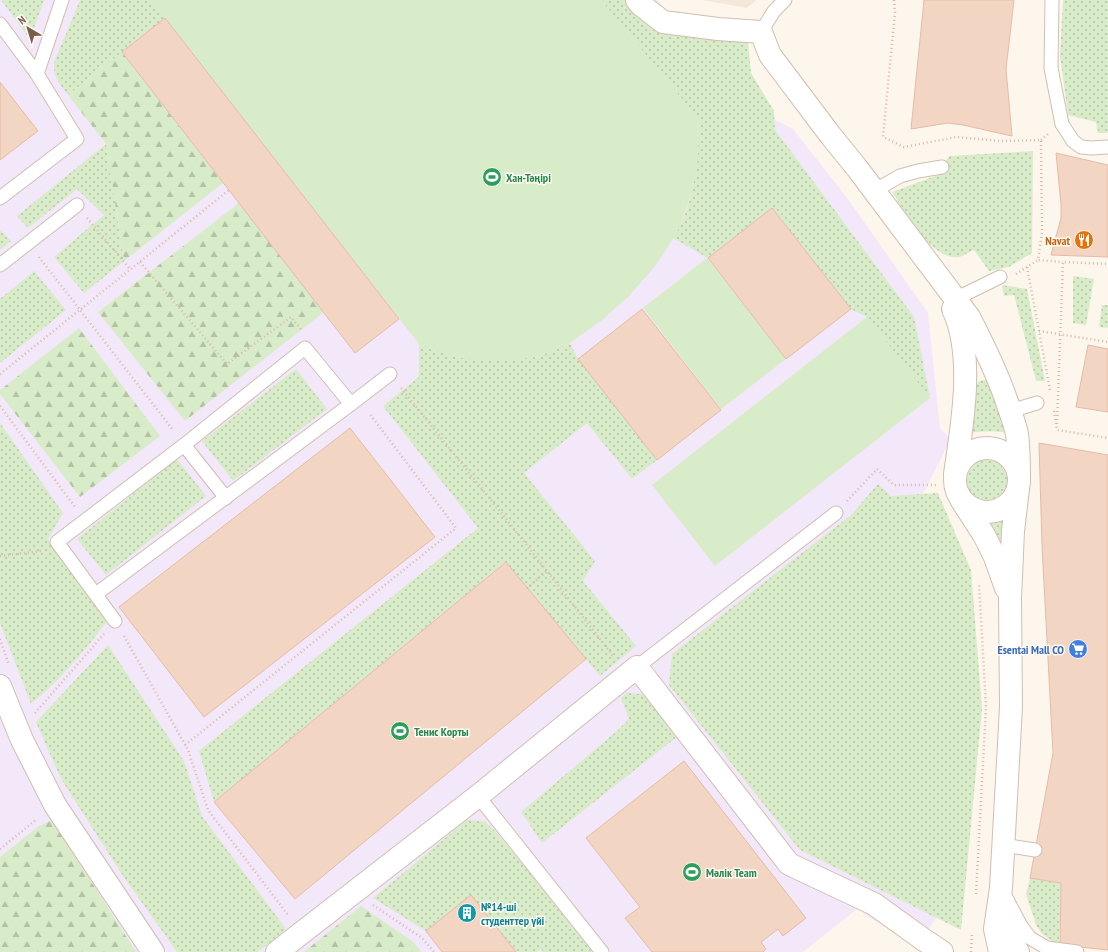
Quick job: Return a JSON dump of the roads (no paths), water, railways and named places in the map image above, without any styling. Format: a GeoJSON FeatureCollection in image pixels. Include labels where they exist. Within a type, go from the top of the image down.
{"type":"FeatureCollection","features":[{"type":"Feature","properties":{"kind":"street"},"geometry":{"type":"LineString","coordinates":[[637,0],[663,22],[760,32],[770,54],[969,317],[981,339],[1000,382],[1017,434],[1019,454],[1019,485],[1013,531],[1010,599],[1011,708],[1001,888],[996,929],[1000,952]]}},
{"type":"Feature","properties":{"kind":"street"},"geometry":{"type":"LineString","coordinates":[[938,275],[961,329],[964,357],[965,383],[962,422],[948,479]]}},
{"type":"Feature","properties":{"kind":"street"},"geometry":{"type":"LineString","coordinates":[[948,479],[966,455],[976,450],[987,448],[998,450],[1008,456],[1015,464],[1018,472],[1019,485],[1014,497],[1007,506],[997,511],[976,511],[960,499]]}},
{"type":"Feature","properties":{"kind":"street"},"geometry":{"type":"LineString","coordinates":[[948,479],[954,483],[960,499],[984,535],[995,557],[1010,599]]}},
{"type":"Feature","properties":{"kind":"street"},"geometry":{"type":"LineString","coordinates":[[283,950],[354,892],[478,796],[632,671],[789,864],[874,904],[942,952]]}},
{"type":"Feature","properties":{"kind":"street"},"geometry":{"type":"LineString","coordinates":[[0,686],[22,740],[55,805],[153,952]]}},
{"type":"Feature","properties":{"kind":"street"},"geometry":{"type":"LineString","coordinates":[[1001,888],[1012,942],[1018,952]]}},
{"type":"Feature","properties":{"kind":"lane"},"geometry":{"type":"LineString","coordinates":[[37,74],[62,0]]}},
{"type":"Feature","properties":{"kind":"lane"},"geometry":{"type":"LineString","coordinates":[[760,32],[774,11],[785,0]]}},
{"type":"Feature","properties":{"kind":"lane"},"geometry":{"type":"LineString","coordinates":[[1052,0],[1051,68],[1062,124],[1073,141],[1081,147],[1108,147]]}},
{"type":"Feature","properties":{"kind":"lane"},"geometry":{"type":"LineString","coordinates":[[0,24],[37,74],[77,139],[0,198]]}},
{"type":"Feature","properties":{"kind":"lane"},"geometry":{"type":"LineString","coordinates":[[874,191],[900,176],[942,167]]}},
{"type":"Feature","properties":{"kind":"lane"},"geometry":{"type":"LineString","coordinates":[[0,265],[77,205]]}},
{"type":"Feature","properties":{"kind":"lane"},"geometry":{"type":"LineString","coordinates":[[955,299],[1006,277]]}},
{"type":"Feature","properties":{"kind":"lane"},"geometry":{"type":"LineString","coordinates":[[115,620],[57,542],[184,445],[305,348],[355,401]]}},
{"type":"Feature","properties":{"kind":"lane"},"geometry":{"type":"LineString","coordinates":[[96,594],[390,374]]}},
{"type":"Feature","properties":{"kind":"lane"},"geometry":{"type":"LineString","coordinates":[[1010,411],[1037,403]]}},
{"type":"Feature","properties":{"kind":"lane"},"geometry":{"type":"LineString","coordinates":[[184,445],[226,498]]}},
{"type":"Feature","properties":{"kind":"lane"},"geometry":{"type":"LineString","coordinates":[[632,671],[836,513]]}},
{"type":"Feature","properties":{"kind":"lane"},"geometry":{"type":"LineString","coordinates":[[478,796],[602,952]]}},
{"type":"Feature","properties":{"kind":"lane"},"geometry":{"type":"LineString","coordinates":[[1003,845],[1035,850]]}},
{"type":"Feature","properties":{"kind":"lane"},"geometry":{"type":"LineString","coordinates":[[1001,888],[1021,926],[1030,938],[1048,948],[1077,952]]}},
{"type":"Feature","properties":{"kind":"place","name":"Хан-Тәңірі"},"geometry":{"type":"Point","coordinates":[492,177]}},
{"type":"Feature","properties":{"kind":"place","name":"Navat"},"geometry":{"type":"Point","coordinates":[1084,240]}},
{"type":"Feature","properties":{"kind":"place","name":"Esentai Mall СО"},"geometry":{"type":"Point","coordinates":[1078,649]}},
{"type":"Feature","properties":{"kind":"place","name":"Тенис Корты"},"geometry":{"type":"Point","coordinates":[400,731]}},
{"type":"Feature","properties":{"kind":"place","name":"Мәлік Team"},"geometry":{"type":"Point","coordinates":[692,872]}},
{"type":"Feature","properties":{"kind":"place","name":"№14-ші студенттер үйі"},"geometry":{"type":"Point","coordinates":[467,913]}}]}
